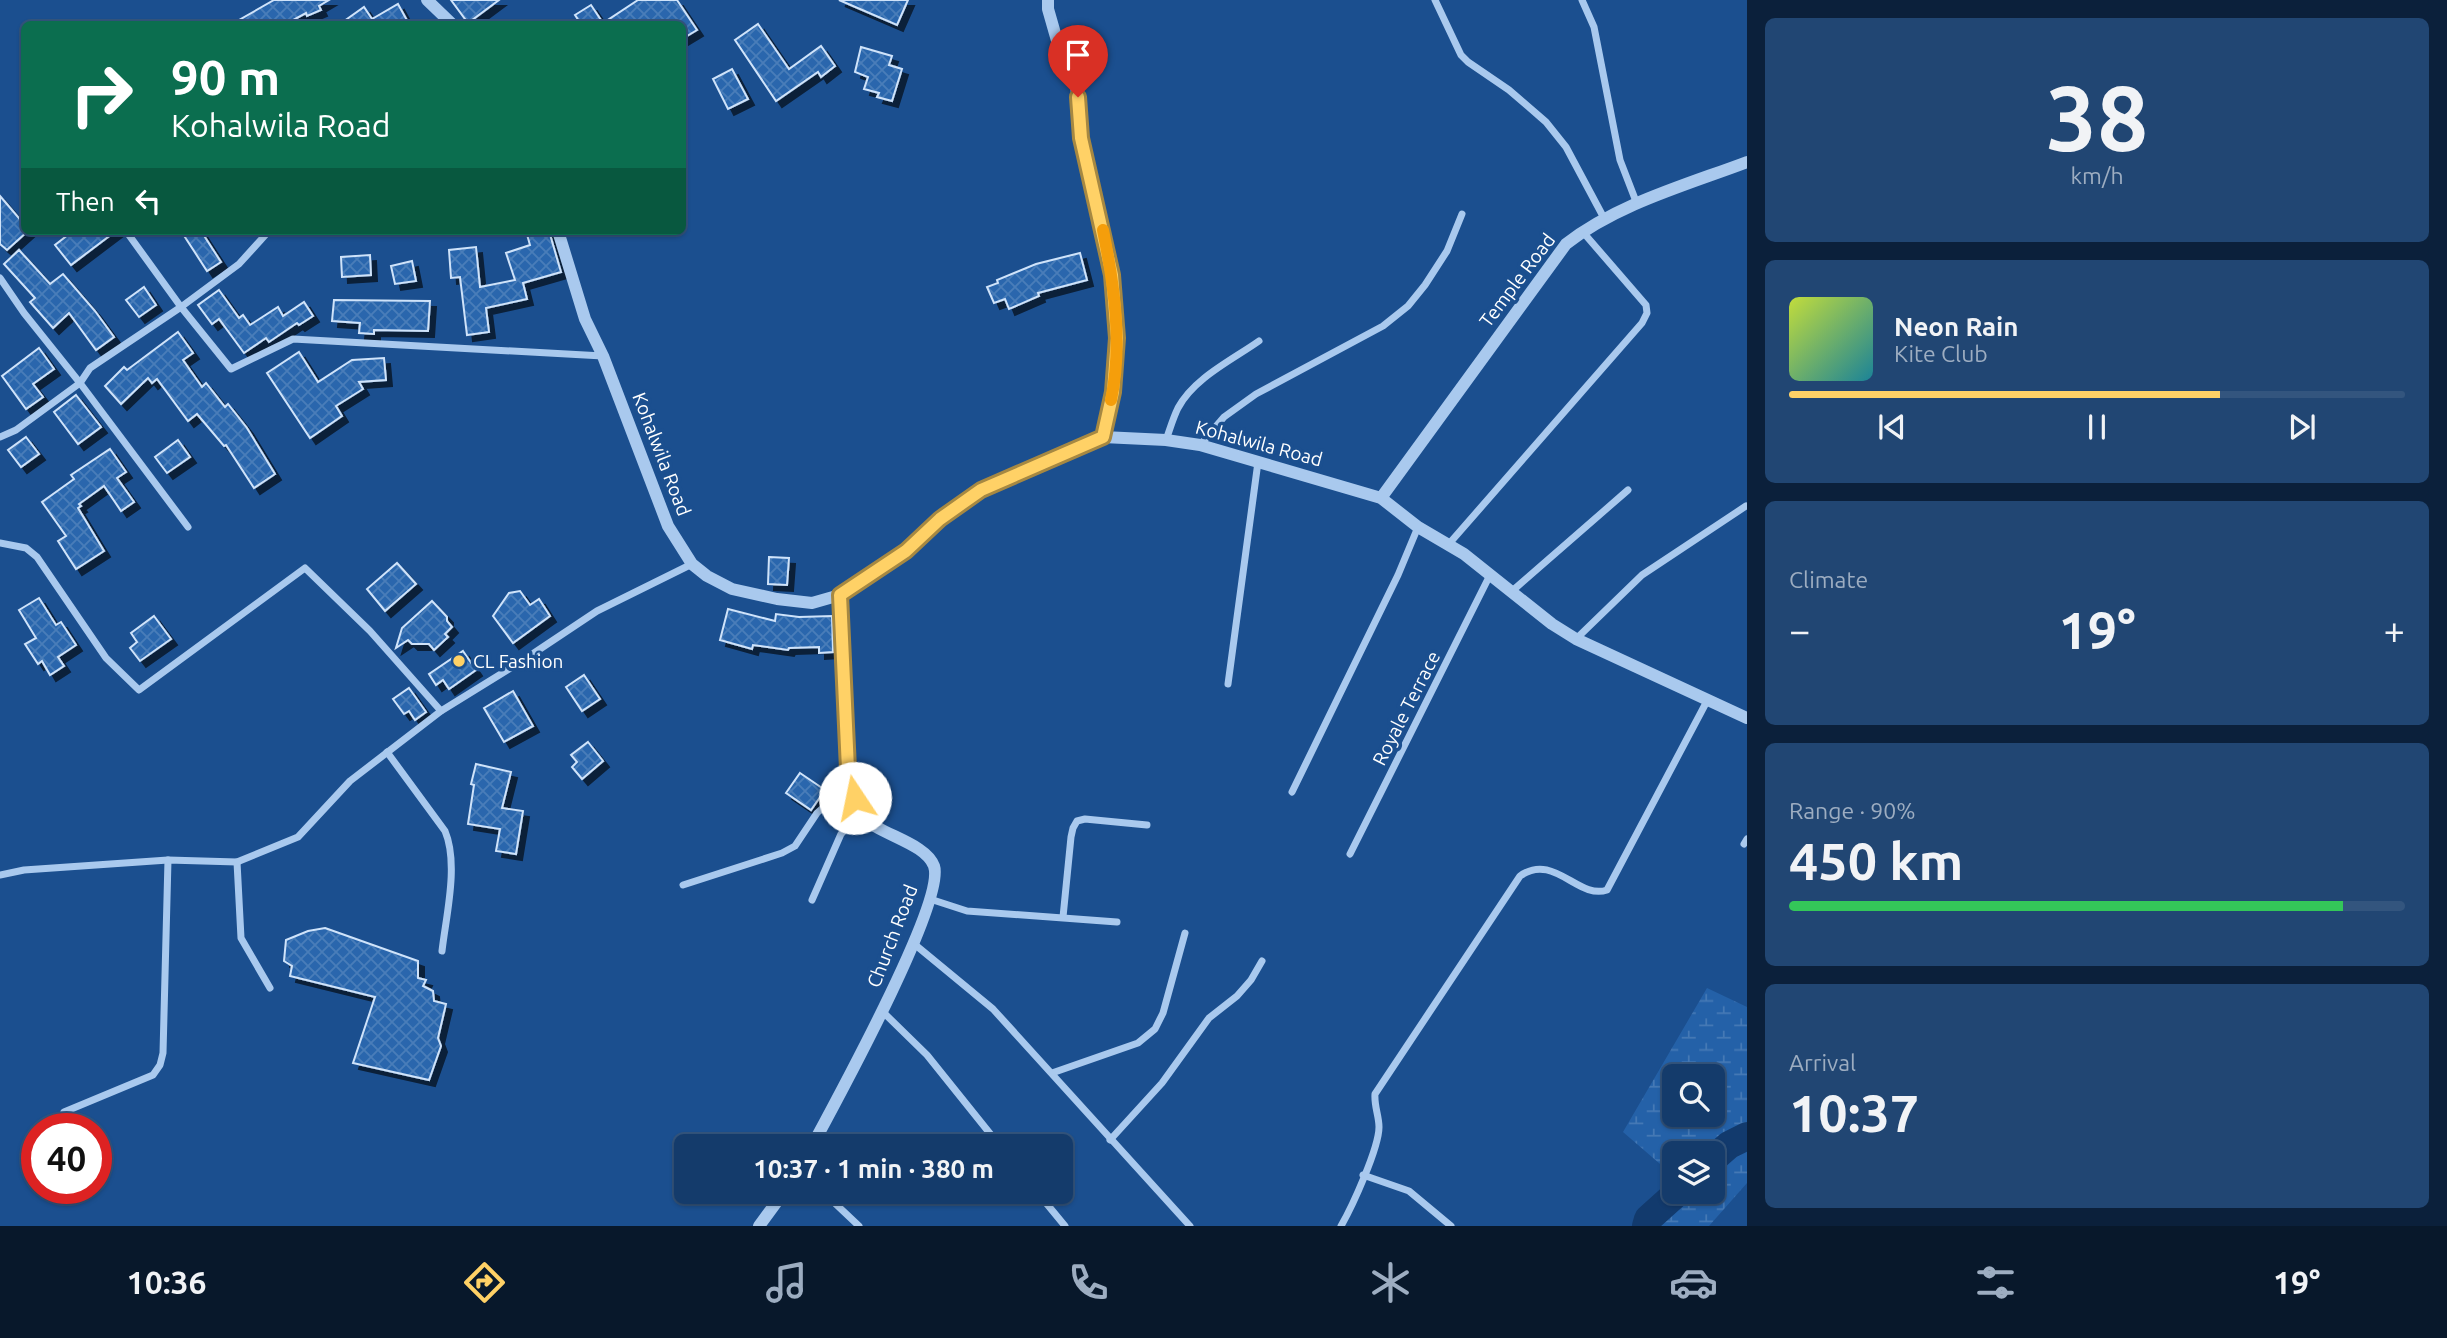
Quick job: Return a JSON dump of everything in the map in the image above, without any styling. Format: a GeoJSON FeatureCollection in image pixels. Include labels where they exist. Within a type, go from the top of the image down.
{"type":"FeatureCollection","features":[{"type":"Feature","properties":{"kind":"street"},"geometry":{"type":"LineString","coordinates":[[427,0],[449,21]]}},
{"type":"Feature","properties":{"kind":"street"},"geometry":{"type":"LineString","coordinates":[[1048,0],[1058,44],[1075,74],[1081,138],[1112,275],[1117,338],[1113,392],[1103,437]]}},
{"type":"Feature","properties":{"kind":"street"},"geometry":{"type":"LineString","coordinates":[[1435,0],[1461,55],[1509,90],[1546,122],[1566,147],[1605,220]]}},
{"type":"Feature","properties":{"kind":"street"},"geometry":{"type":"LineString","coordinates":[[1582,0],[1594,27],[1620,160],[1637,204]]}},
{"type":"Feature","properties":{"kind":"street","name":"Temple Road"},"geometry":{"type":"LineString","coordinates":[[1381,498],[1566,244],[1582,231],[1637,204],[1747,162]]}},
{"type":"Feature","properties":{"kind":"street"},"geometry":{"type":"LineString","coordinates":[[1200,444],[1224,417],[1256,394],[1384,326],[1408,306],[1447,251],[1462,214]]}},
{"type":"Feature","properties":{"kind":"street"},"geometry":{"type":"LineString","coordinates":[[1448,545],[1633,334],[1647,313],[1646,305],[1582,231]]}},
{"type":"Feature","properties":{"kind":"street"},"geometry":{"type":"LineString","coordinates":[[129,235],[181,307],[231,369],[293,338],[603,356]]}},
{"type":"Feature","properties":{"kind":"street"},"geometry":{"type":"LineString","coordinates":[[0,437],[16,430],[80,383],[90,368],[239,264],[265,235]]}},
{"type":"Feature","properties":{"kind":"street","name":"Kohalwila Road"},"geometry":{"type":"LineString","coordinates":[[559,235],[585,319],[603,356],[668,526],[692,564],[707,576],[732,589],[812,603],[840,595],[906,551],[940,519],[981,490],[1103,437],[1200,444],[1381,498],[1576,639],[1747,718]]}},
{"type":"Feature","properties":{"kind":"street"},"geometry":{"type":"LineString","coordinates":[[0,278],[188,527]]}},
{"type":"Feature","properties":{"kind":"street"},"geometry":{"type":"LineString","coordinates":[[1166,440],[1179,407],[1189,393],[1202,380],[1259,341]]}},
{"type":"Feature","properties":{"kind":"street"},"geometry":{"type":"LineString","coordinates":[[1228,684],[1258,461]]}},
{"type":"Feature","properties":{"kind":"street"},"geometry":{"type":"LineString","coordinates":[[1511,592],[1628,490]]}},
{"type":"Feature","properties":{"kind":"street"},"geometry":{"type":"LineString","coordinates":[[1576,639],[1642,575],[1746,506]]}},
{"type":"Feature","properties":{"kind":"street"},"geometry":{"type":"LineString","coordinates":[[1292,792],[1398,575],[1418,527]]}},
{"type":"Feature","properties":{"kind":"street"},"geometry":{"type":"LineString","coordinates":[[0,543],[26,548],[37,557],[106,658],[139,690],[305,568],[370,631],[441,711]]}},
{"type":"Feature","properties":{"kind":"street"},"geometry":{"type":"LineString","coordinates":[[0,875],[24,870],[168,860],[237,862],[298,836],[350,781],[441,711],[597,611],[692,564]]}},
{"type":"Feature","properties":{"kind":"street","name":"Royale Terrace"},"geometry":{"type":"LineString","coordinates":[[1350,855],[1490,575]]}},
{"type":"Feature","properties":{"kind":"street"},"geometry":{"type":"LineString","coordinates":[[812,900],[841,834],[860,814],[848,769],[840,595]]}},
{"type":"Feature","properties":{"kind":"street"},"geometry":{"type":"LineString","coordinates":[[1341,1226],[1378,1140],[1375,1094],[1520,876],[1528,870],[1543,868],[1595,891],[1607,890],[1707,701]]}},
{"type":"Feature","properties":{"kind":"street"},"geometry":{"type":"LineString","coordinates":[[387,752],[445,831],[451,845],[442,951]]}},
{"type":"Feature","properties":{"kind":"street"},"geometry":{"type":"LineString","coordinates":[[683,885],[782,853],[795,845],[817,813],[826,805],[855,798]]}},
{"type":"Feature","properties":{"kind":"street","name":"Church Road"},"geometry":{"type":"LineString","coordinates":[[818,1134],[883,1012],[930,899],[935,877],[934,865],[924,853],[860,814]]}},
{"type":"Feature","properties":{"kind":"street"},"geometry":{"type":"LineString","coordinates":[[1063,917],[1071,837],[1077,821],[1085,819],[1147,825]]}},
{"type":"Feature","properties":{"kind":"street"},"geometry":{"type":"LineString","coordinates":[[64,1112],[153,1075],[160,1065],[163,1053],[168,860]]}},
{"type":"Feature","properties":{"kind":"street"},"geometry":{"type":"LineString","coordinates":[[237,862],[241,938],[270,988]]}},
{"type":"Feature","properties":{"kind":"street"},"geometry":{"type":"LineString","coordinates":[[930,899],[967,911],[1117,922]]}},
{"type":"Feature","properties":{"kind":"street"},"geometry":{"type":"LineString","coordinates":[[1052,1073],[1138,1043],[1155,1029],[1163,1013],[1185,933]]}},
{"type":"Feature","properties":{"kind":"street"},"geometry":{"type":"LineString","coordinates":[[913,942],[993,1009],[1190,1226]]}},
{"type":"Feature","properties":{"kind":"street"},"geometry":{"type":"LineString","coordinates":[[1110,1140],[1162,1083],[1209,1018],[1237,996],[1251,980],[1262,961]]}},
{"type":"Feature","properties":{"kind":"street"},"geometry":{"type":"LineString","coordinates":[[883,1012],[927,1055],[990,1134]]}},
{"type":"Feature","properties":{"kind":"street"},"geometry":{"type":"LineString","coordinates":[[1363,1175],[1409,1191],[1451,1226]]}},
{"type":"Feature","properties":{"kind":"street"},"geometry":{"type":"LineString","coordinates":[[759,1226],[775,1204]]}},
{"type":"Feature","properties":{"kind":"street"},"geometry":{"type":"LineString","coordinates":[[836,1204],[859,1226]]}},
{"type":"Feature","properties":{"kind":"street"},"geometry":{"type":"LineString","coordinates":[[1047,1204],[1065,1226]]}},
{"type":"Feature","properties":{"kind":"green space"},"geometry":{"type":"Polygon","coordinates":[[[1707,988],[1747,1007],[1747,1183],[1709,1226],[1640,1226],[1662,1194],[1662,1204],[1725,1204],[1725,1141],[1662,1141],[1662,1166],[1623,1132],[1662,1065],[1662,1127],[1725,1127],[1725,1064],[1663,1064],[1707,988]]]}},
{"type":"Feature","properties":{"kind":"building"},"geometry":{"type":"Polygon","coordinates":[[[274,0],[329,0],[319,6],[321,10],[307,16],[306,13],[291,21],[237,21],[274,0]]]}},
{"type":"Feature","properties":{"kind":"building"},"geometry":{"type":"Polygon","coordinates":[[[451,0],[499,0],[471,21],[467,21],[451,0]]]}},
{"type":"Feature","properties":{"kind":"building"},"geometry":{"type":"Polygon","coordinates":[[[638,0],[677,0],[697,30],[686,37],[686,21],[606,21],[638,0]]]}},
{"type":"Feature","properties":{"kind":"building"},"geometry":{"type":"Polygon","coordinates":[[[839,0],[908,0],[897,25],[839,0]]]}},
{"type":"Feature","properties":{"kind":"building"},"geometry":{"type":"Polygon","coordinates":[[[398,4],[407,21],[344,21],[364,7],[372,19],[398,4]]]}},
{"type":"Feature","properties":{"kind":"building"},"geometry":{"type":"Polygon","coordinates":[[[591,5],[602,21],[579,21],[575,15],[591,5]]]}},
{"type":"Feature","properties":{"kind":"building"},"geometry":{"type":"Polygon","coordinates":[[[758,24],[789,69],[821,46],[835,66],[821,77],[818,72],[776,101],[735,40],[758,24]]]}},
{"type":"Feature","properties":{"kind":"building"},"geometry":{"type":"Polygon","coordinates":[[[861,47],[892,56],[889,65],[902,69],[892,101],[877,97],[879,93],[864,89],[868,77],[855,72],[861,47]]]}},
{"type":"Feature","properties":{"kind":"building"},"geometry":{"type":"Polygon","coordinates":[[[732,69],[748,99],[728,109],[713,79],[732,69]]]}},
{"type":"Feature","properties":{"kind":"building"},"geometry":{"type":"Polygon","coordinates":[[[0,196],[21,220],[21,235],[24,235],[7,250],[0,244],[0,196]]]}},
{"type":"Feature","properties":{"kind":"building"},"geometry":{"type":"Polygon","coordinates":[[[68,235],[111,235],[71,265],[55,245],[68,235]]]}},
{"type":"Feature","properties":{"kind":"building"},"geometry":{"type":"Polygon","coordinates":[[[184,235],[204,235],[221,262],[207,271],[184,235]]]}},
{"type":"Feature","properties":{"kind":"building"},"geometry":{"type":"Polygon","coordinates":[[[527,235],[550,235],[561,272],[523,283],[527,299],[486,308],[489,332],[467,335],[460,277],[451,278],[449,250],[476,247],[480,287],[515,280],[506,253],[530,245],[527,235]]]}},
{"type":"Feature","properties":{"kind":"building"},"geometry":{"type":"Polygon","coordinates":[[[19,250],[50,284],[63,274],[114,337],[96,350],[69,313],[53,328],[30,302],[35,298],[4,264],[19,250]]]}},
{"type":"Feature","properties":{"kind":"building"},"geometry":{"type":"Polygon","coordinates":[[[1080,253],[1087,280],[1038,293],[1039,296],[1009,309],[1005,299],[994,303],[987,287],[998,283],[997,280],[1036,264],[1080,253]]]}},
{"type":"Feature","properties":{"kind":"building"},"geometry":{"type":"Polygon","coordinates":[[[370,255],[371,275],[342,277],[341,257],[370,255]]]}},
{"type":"Feature","properties":{"kind":"building"},"geometry":{"type":"Polygon","coordinates":[[[412,261],[416,281],[395,284],[391,266],[412,261]]]}},
{"type":"Feature","properties":{"kind":"building"},"geometry":{"type":"Polygon","coordinates":[[[144,287],[156,305],[139,317],[126,300],[144,287]]]}},
{"type":"Feature","properties":{"kind":"building"},"geometry":{"type":"Polygon","coordinates":[[[219,290],[239,318],[243,315],[250,325],[278,307],[283,316],[304,302],[313,316],[299,325],[297,323],[269,342],[266,338],[244,353],[219,319],[212,324],[198,305],[219,290]]]}},
{"type":"Feature","properties":{"kind":"building"},"geometry":{"type":"Polygon","coordinates":[[[334,300],[430,301],[428,331],[374,330],[374,334],[359,333],[360,323],[332,321],[334,300]]]}},
{"type":"Feature","properties":{"kind":"building"},"geometry":{"type":"Polygon","coordinates":[[[178,332],[193,353],[183,360],[202,387],[206,383],[225,407],[228,404],[247,428],[275,474],[254,488],[226,445],[224,446],[197,414],[188,421],[157,379],[152,383],[148,378],[121,404],[105,386],[124,367],[127,370],[178,332]]]}},
{"type":"Feature","properties":{"kind":"building"},"geometry":{"type":"Polygon","coordinates":[[[39,348],[54,369],[33,384],[43,397],[26,409],[2,376],[39,348]]]}},
{"type":"Feature","properties":{"kind":"building"},"geometry":{"type":"Polygon","coordinates":[[[299,352],[318,382],[352,360],[384,358],[386,380],[359,382],[363,389],[336,406],[342,416],[310,438],[267,373],[299,352]]]}},
{"type":"Feature","properties":{"kind":"building"},"geometry":{"type":"Polygon","coordinates":[[[76,395],[101,427],[78,444],[54,412],[76,395]]]}},
{"type":"Feature","properties":{"kind":"building"},"geometry":{"type":"Polygon","coordinates":[[[26,437],[39,454],[21,467],[8,450],[26,437]]]}},
{"type":"Feature","properties":{"kind":"building"},"geometry":{"type":"Polygon","coordinates":[[[178,440],[190,457],[167,473],[155,457],[178,440]]]}},
{"type":"Feature","properties":{"kind":"building"},"geometry":{"type":"Polygon","coordinates":[[[110,449],[126,472],[117,478],[134,502],[121,511],[104,486],[79,504],[81,506],[78,508],[104,551],[76,569],[58,541],[66,536],[42,502],[74,479],[71,475],[110,449]]]}},
{"type":"Feature","properties":{"kind":"building"},"geometry":{"type":"Polygon","coordinates":[[[769,557],[789,558],[787,585],[768,584],[769,557]]]}},
{"type":"Feature","properties":{"kind":"building"},"geometry":{"type":"Polygon","coordinates":[[[397,563],[416,584],[385,611],[367,589],[397,563]]]}},
{"type":"Feature","properties":{"kind":"building"},"geometry":{"type":"Polygon","coordinates":[[[520,591],[530,605],[539,599],[550,616],[513,643],[493,616],[509,593],[520,591]]]}},
{"type":"Feature","properties":{"kind":"building"},"geometry":{"type":"Polygon","coordinates":[[[39,598],[56,625],[61,622],[76,645],[58,657],[64,666],[50,675],[42,661],[38,664],[25,644],[36,638],[19,610],[39,598]]]}},
{"type":"Feature","properties":{"kind":"building"},"geometry":{"type":"Polygon","coordinates":[[[432,601],[447,617],[452,627],[445,634],[448,637],[434,650],[429,644],[412,644],[408,640],[396,648],[402,628],[432,601]]]}},
{"type":"Feature","properties":{"kind":"building"},"geometry":{"type":"Polygon","coordinates":[[[728,609],[775,621],[776,614],[799,617],[832,616],[833,652],[819,653],[819,647],[788,650],[753,645],[752,649],[720,640],[728,609]]]}},
{"type":"Feature","properties":{"kind":"building"},"geometry":{"type":"Polygon","coordinates":[[[154,616],[171,639],[140,661],[130,648],[137,642],[131,633],[154,616]]]}},
{"type":"Feature","properties":{"kind":"building","name":"CL Fashion"},"geometry":{"type":"Polygon","coordinates":[[[463,651],[476,670],[449,689],[443,680],[436,685],[429,674],[463,651]]]}},
{"type":"Feature","properties":{"kind":"building"},"geometry":{"type":"Polygon","coordinates":[[[584,675],[600,699],[582,711],[566,687],[584,675]]]}},
{"type":"Feature","properties":{"kind":"building"},"geometry":{"type":"Polygon","coordinates":[[[409,688],[426,712],[415,720],[409,711],[404,714],[393,699],[409,688]]]}},
{"type":"Feature","properties":{"kind":"building"},"geometry":{"type":"Polygon","coordinates":[[[513,691],[533,726],[504,742],[484,708],[513,691]]]}},
{"type":"Feature","properties":{"kind":"building"},"geometry":{"type":"Polygon","coordinates":[[[588,742],[603,761],[582,779],[572,767],[577,762],[571,755],[588,742]]]}},
{"type":"Feature","properties":{"kind":"building"},"geometry":{"type":"Polygon","coordinates":[[[476,764],[511,772],[502,808],[523,811],[516,854],[496,851],[500,829],[468,824],[474,785],[471,784],[476,764]]]}},
{"type":"Feature","properties":{"kind":"building"},"geometry":{"type":"Polygon","coordinates":[[[800,773],[825,790],[811,810],[786,793],[800,773]]]}},
{"type":"Feature","properties":{"kind":"building"},"geometry":{"type":"Polygon","coordinates":[[[325,928],[418,961],[418,978],[426,980],[423,986],[433,991],[434,1001],[446,1004],[438,1038],[441,1046],[429,1080],[353,1063],[375,997],[290,976],[292,966],[284,961],[286,940],[308,931],[325,928]]]}},
{"type":"Feature","properties":{"kind":"waterway"},"geometry":{"type":"LineString","coordinates":[[1725,1148],[1747,1136]]}},
{"type":"Feature","properties":{"kind":"waterway"},"geometry":{"type":"LineString","coordinates":[[1646,1226],[1648,1219],[1665,1204]]}},
{"type":"Feature","properties":{"kind":"slow traffic"},"geometry":{"type":"LineString","coordinates":[[1103,230],[1112,275],[1117,338],[1111,400]]}},
{"type":"Feature","properties":{"kind":"place","name":"CL Fashion"},"geometry":{"type":"Point","coordinates":[459,661]}},
{"type":"Feature","properties":{"kind":"route"},"geometry":{"type":"LineString","coordinates":[[855,798],[848,769],[840,595],[906,551],[940,519],[981,490],[1103,437],[1113,392],[1117,338],[1112,275],[1081,138],[1078,97]]}}]}
